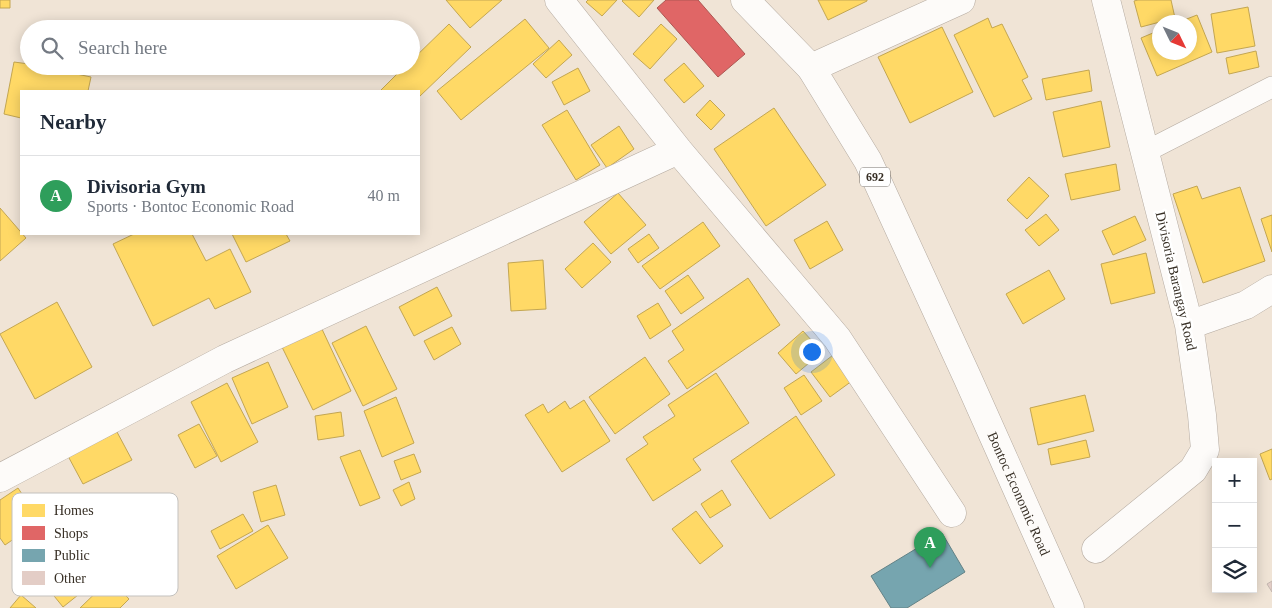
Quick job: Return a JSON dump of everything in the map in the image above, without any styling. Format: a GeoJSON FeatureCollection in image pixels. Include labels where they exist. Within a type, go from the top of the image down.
{"type":"FeatureCollection","features":[{"type":"Feature","properties":{"kind":"street"},"geometry":{"type":"LineString","coordinates":[[559,0],[678,150],[837,338],[952,513]]}},
{"type":"Feature","properties":{"kind":"street","name":"692"},"geometry":{"type":"LineString","coordinates":[[745,0],[811,68]]}},
{"type":"Feature","properties":{"kind":"street"},"geometry":{"type":"LineString","coordinates":[[811,68],[960,0]]}},
{"type":"Feature","properties":{"kind":"street","name":"Divisoria Barangay Road"},"geometry":{"type":"LineString","coordinates":[[1096,549],[1194,470],[1205,450],[1189,325],[1106,0]]}},
{"type":"Feature","properties":{"kind":"street","name":"Bontoc Economic Road"},"geometry":{"type":"LineString","coordinates":[[811,68],[868,161],[1070,608]]}},
{"type":"Feature","properties":{"kind":"street"},"geometry":{"type":"LineString","coordinates":[[0,478],[225,360],[678,150]]}},
{"type":"Feature","properties":{"kind":"street"},"geometry":{"type":"LineString","coordinates":[[1189,325],[1246,305],[1272,289]]}},
{"type":"Feature","properties":{"kind":"lane"},"geometry":{"type":"LineString","coordinates":[[1145,152],[1272,87]]}},
{"type":"Feature","properties":{"kind":"building: Homes"},"geometry":{"type":"Polygon","coordinates":[[[0,0],[10,0],[10,8],[0,8],[0,0]]]}},
{"type":"Feature","properties":{"kind":"building: Homes"},"geometry":{"type":"Polygon","coordinates":[[[446,0],[502,0],[470,28],[446,0]]]}},
{"type":"Feature","properties":{"kind":"building: Homes"},"geometry":{"type":"Polygon","coordinates":[[[588,0],[617,0],[602,16],[586,2],[588,0]]]}},
{"type":"Feature","properties":{"kind":"building: Homes"},"geometry":{"type":"Polygon","coordinates":[[[623,0],[654,0],[639,17],[623,0]]]}},
{"type":"Feature","properties":{"kind":"building: Homes"},"geometry":{"type":"Polygon","coordinates":[[[818,0],[867,0],[867,1],[828,20],[818,0]]]}},
{"type":"Feature","properties":{"kind":"building: Homes"},"geometry":{"type":"Polygon","coordinates":[[[1171,0],[1174,15],[1152,15],[1152,24],[1141,27],[1134,1],[1171,0]]]}},
{"type":"Feature","properties":{"kind":"building: Homes"},"geometry":{"type":"Polygon","coordinates":[[[1248,7],[1255,46],[1217,53],[1211,14],[1248,7]]]}},
{"type":"Feature","properties":{"kind":"building: Homes"},"geometry":{"type":"Polygon","coordinates":[[[1197,15],[1212,52],[1197,59],[1197,15]]]}},
{"type":"Feature","properties":{"kind":"building: Homes"},"geometry":{"type":"Polygon","coordinates":[[[988,18],[992,28],[1002,24],[1028,77],[1022,80],[1032,99],[994,117],[954,35],[988,18]]]}},
{"type":"Feature","properties":{"kind":"building: Homes"},"geometry":{"type":"Polygon","coordinates":[[[525,19],[549,48],[461,120],[437,91],[525,19]]]}},
{"type":"Feature","properties":{"kind":"building: Homes"},"geometry":{"type":"Polygon","coordinates":[[[449,24],[471,47],[420,96],[420,90],[381,90],[396,75],[420,75],[420,52],[449,24]]]}},
{"type":"Feature","properties":{"kind":"building: Homes"},"geometry":{"type":"Polygon","coordinates":[[[661,24],[677,39],[650,69],[633,54],[661,24]]]}},
{"type":"Feature","properties":{"kind":"building: Homes"},"geometry":{"type":"Polygon","coordinates":[[[942,27],[973,92],[910,123],[878,57],[942,27]]]}},
{"type":"Feature","properties":{"kind":"building: Homes"},"geometry":{"type":"Polygon","coordinates":[[[1152,33],[1152,60],[1194,60],[1157,76],[1141,38],[1152,33]]]}},
{"type":"Feature","properties":{"kind":"building: Homes"},"geometry":{"type":"Polygon","coordinates":[[[559,40],[572,55],[546,78],[533,64],[559,40]]]}},
{"type":"Feature","properties":{"kind":"building: Homes"},"geometry":{"type":"Polygon","coordinates":[[[1256,51],[1259,67],[1229,74],[1226,58],[1256,51]]]}},
{"type":"Feature","properties":{"kind":"building: Homes"},"geometry":{"type":"Polygon","coordinates":[[[14,62],[20,63],[20,75],[81,75],[91,77],[88,90],[20,90],[20,118],[4,114],[14,62]]]}},
{"type":"Feature","properties":{"kind":"building: Homes"},"geometry":{"type":"Polygon","coordinates":[[[684,63],[704,86],[684,103],[664,80],[684,63]]]}},
{"type":"Feature","properties":{"kind":"building: Homes"},"geometry":{"type":"Polygon","coordinates":[[[578,68],[590,91],[564,105],[552,82],[578,68]]]}},
{"type":"Feature","properties":{"kind":"building: Homes"},"geometry":{"type":"Polygon","coordinates":[[[1089,70],[1092,91],[1046,100],[1042,79],[1089,70]]]}},
{"type":"Feature","properties":{"kind":"building: Homes"},"geometry":{"type":"Polygon","coordinates":[[[710,100],[725,115],[711,130],[696,115],[710,100]]]}},
{"type":"Feature","properties":{"kind":"building: Homes"},"geometry":{"type":"Polygon","coordinates":[[[1101,101],[1110,147],[1063,157],[1053,112],[1101,101]]]}},
{"type":"Feature","properties":{"kind":"building: Homes"},"geometry":{"type":"Polygon","coordinates":[[[774,108],[826,185],[766,226],[714,149],[774,108]]]}},
{"type":"Feature","properties":{"kind":"building: Homes"},"geometry":{"type":"Polygon","coordinates":[[[567,110],[600,165],[576,180],[542,125],[567,110]]]}},
{"type":"Feature","properties":{"kind":"building: Homes"},"geometry":{"type":"Polygon","coordinates":[[[619,126],[634,149],[607,168],[591,145],[619,126]]]}},
{"type":"Feature","properties":{"kind":"building: Homes"},"geometry":{"type":"Polygon","coordinates":[[[1116,164],[1120,190],[1071,200],[1065,174],[1116,164]]]}},
{"type":"Feature","properties":{"kind":"building: Homes"},"geometry":{"type":"Polygon","coordinates":[[[1029,177],[1049,196],[1027,219],[1007,200],[1029,177]]]}},
{"type":"Feature","properties":{"kind":"building: Homes"},"geometry":{"type":"Polygon","coordinates":[[[1197,186],[1202,199],[1240,187],[1265,261],[1203,283],[1173,194],[1197,186]]]}},
{"type":"Feature","properties":{"kind":"building: Homes"},"geometry":{"type":"Polygon","coordinates":[[[618,193],[646,225],[611,254],[584,222],[618,193]]]}},
{"type":"Feature","properties":{"kind":"building: Homes"},"geometry":{"type":"Polygon","coordinates":[[[0,208],[20,231],[20,235],[23,235],[26,238],[0,261],[0,208]]]}},
{"type":"Feature","properties":{"kind":"building: Homes"},"geometry":{"type":"Polygon","coordinates":[[[1046,214],[1059,230],[1039,246],[1025,230],[1046,214]]]}},
{"type":"Feature","properties":{"kind":"building: Homes"},"geometry":{"type":"Polygon","coordinates":[[[1272,215],[1272,252],[1261,219],[1272,215]]]}},
{"type":"Feature","properties":{"kind":"building: Homes"},"geometry":{"type":"Polygon","coordinates":[[[1135,216],[1146,240],[1113,255],[1102,231],[1135,216]]]}},
{"type":"Feature","properties":{"kind":"building: Homes"},"geometry":{"type":"Polygon","coordinates":[[[827,221],[843,250],[810,269],[794,240],[827,221]]]}},
{"type":"Feature","properties":{"kind":"building: Homes"},"geometry":{"type":"Polygon","coordinates":[[[703,222],[720,246],[660,289],[642,266],[703,222]]]}},
{"type":"Feature","properties":{"kind":"building: Homes"},"geometry":{"type":"Polygon","coordinates":[[[649,234],[659,248],[638,263],[628,249],[649,234]]]}},
{"type":"Feature","properties":{"kind":"building: Homes"},"geometry":{"type":"Polygon","coordinates":[[[132,235],[193,235],[206,261],[230,249],[251,292],[215,309],[209,298],[153,326],[113,244],[132,235]]]}},
{"type":"Feature","properties":{"kind":"building: Homes"},"geometry":{"type":"Polygon","coordinates":[[[232,235],[287,235],[290,241],[246,262],[232,235]]]}},
{"type":"Feature","properties":{"kind":"building: Homes"},"geometry":{"type":"Polygon","coordinates":[[[593,243],[611,262],[582,288],[565,269],[593,243]]]}},
{"type":"Feature","properties":{"kind":"building: Homes"},"geometry":{"type":"Polygon","coordinates":[[[1146,253],[1155,293],[1111,304],[1101,264],[1146,253]]]}},
{"type":"Feature","properties":{"kind":"building: Homes"},"geometry":{"type":"Polygon","coordinates":[[[543,260],[546,309],[511,311],[508,263],[543,260]]]}},
{"type":"Feature","properties":{"kind":"building: Homes"},"geometry":{"type":"Polygon","coordinates":[[[1049,270],[1065,299],[1023,324],[1006,294],[1049,270]]]}},
{"type":"Feature","properties":{"kind":"building: Homes"},"geometry":{"type":"Polygon","coordinates":[[[688,275],[704,298],[681,314],[665,291],[688,275]]]}},
{"type":"Feature","properties":{"kind":"building: Homes"},"geometry":{"type":"Polygon","coordinates":[[[748,278],[780,325],[687,389],[668,361],[684,350],[672,331],[748,278]]]}},
{"type":"Feature","properties":{"kind":"building: Homes"},"geometry":{"type":"Polygon","coordinates":[[[437,287],[452,316],[414,336],[399,307],[437,287]]]}},
{"type":"Feature","properties":{"kind":"building: Homes"},"geometry":{"type":"Polygon","coordinates":[[[57,302],[92,367],[35,399],[0,334],[57,302]]]}},
{"type":"Feature","properties":{"kind":"building: Homes"},"geometry":{"type":"Polygon","coordinates":[[[658,303],[671,325],[650,339],[637,316],[658,303]]]}},
{"type":"Feature","properties":{"kind":"building: Homes"},"geometry":{"type":"Polygon","coordinates":[[[366,326],[397,389],[363,406],[332,343],[366,326]]]}},
{"type":"Feature","properties":{"kind":"building: Homes"},"geometry":{"type":"Polygon","coordinates":[[[321,327],[351,391],[313,410],[282,347],[321,327]]]}},
{"type":"Feature","properties":{"kind":"building: Homes"},"geometry":{"type":"Polygon","coordinates":[[[452,327],[461,344],[434,360],[424,341],[452,327]]]}},
{"type":"Feature","properties":{"kind":"building: Homes"},"geometry":{"type":"Polygon","coordinates":[[[803,331],[822,352],[796,374],[778,353],[803,331]]]}},
{"type":"Feature","properties":{"kind":"building: Homes"},"geometry":{"type":"Polygon","coordinates":[[[837,352],[856,378],[830,397],[811,372],[837,352]]]}},
{"type":"Feature","properties":{"kind":"building: Homes"},"geometry":{"type":"Polygon","coordinates":[[[645,357],[670,394],[615,434],[589,397],[645,357]]]}},
{"type":"Feature","properties":{"kind":"building: Homes"},"geometry":{"type":"Polygon","coordinates":[[[268,362],[288,407],[252,424],[232,378],[268,362]]]}},
{"type":"Feature","properties":{"kind":"building: Homes"},"geometry":{"type":"Polygon","coordinates":[[[716,373],[749,423],[693,459],[701,470],[653,501],[626,459],[648,444],[643,437],[675,416],[668,405],[716,373]]]}},
{"type":"Feature","properties":{"kind":"building: Homes"},"geometry":{"type":"Polygon","coordinates":[[[804,375],[822,401],[801,415],[784,388],[804,375]]]}},
{"type":"Feature","properties":{"kind":"building: Homes"},"geometry":{"type":"Polygon","coordinates":[[[227,383],[258,442],[221,462],[191,402],[227,383]]]}},
{"type":"Feature","properties":{"kind":"building: Homes"},"geometry":{"type":"Polygon","coordinates":[[[1085,395],[1094,431],[1038,445],[1030,408],[1085,395]]]}},
{"type":"Feature","properties":{"kind":"building: Homes"},"geometry":{"type":"Polygon","coordinates":[[[396,397],[414,443],[382,457],[364,411],[396,397]]]}},
{"type":"Feature","properties":{"kind":"building: Homes"},"geometry":{"type":"Polygon","coordinates":[[[584,400],[610,441],[562,472],[525,415],[543,404],[548,413],[565,401],[570,409],[584,400]]]}},
{"type":"Feature","properties":{"kind":"building: Homes"},"geometry":{"type":"Polygon","coordinates":[[[341,412],[344,436],[318,440],[315,416],[341,412]]]}},
{"type":"Feature","properties":{"kind":"building: Homes"},"geometry":{"type":"Polygon","coordinates":[[[796,416],[835,475],[770,519],[731,461],[796,416]]]}},
{"type":"Feature","properties":{"kind":"building: Homes"},"geometry":{"type":"Polygon","coordinates":[[[199,424],[217,456],[195,468],[178,435],[199,424]]]}},
{"type":"Feature","properties":{"kind":"building: Homes"},"geometry":{"type":"Polygon","coordinates":[[[117,432],[132,460],[83,484],[68,456],[117,432]]]}},
{"type":"Feature","properties":{"kind":"building: Homes"},"geometry":{"type":"Polygon","coordinates":[[[1086,440],[1090,457],[1051,465],[1048,449],[1086,440]]]}},
{"type":"Feature","properties":{"kind":"building: Homes"},"geometry":{"type":"Polygon","coordinates":[[[1272,449],[1272,479],[1270,480],[1260,454],[1272,449]]]}},
{"type":"Feature","properties":{"kind":"building: Homes"},"geometry":{"type":"Polygon","coordinates":[[[360,450],[380,498],[360,506],[340,457],[360,450]]]}},
{"type":"Feature","properties":{"kind":"building: Homes"},"geometry":{"type":"Polygon","coordinates":[[[414,454],[421,472],[401,480],[394,461],[414,454]]]}},
{"type":"Feature","properties":{"kind":"building: Homes"},"geometry":{"type":"Polygon","coordinates":[[[409,482],[415,499],[401,506],[393,490],[409,482]]]}},
{"type":"Feature","properties":{"kind":"building: Homes"},"geometry":{"type":"Polygon","coordinates":[[[276,485],[285,515],[261,522],[253,492],[276,485]]]}},
{"type":"Feature","properties":{"kind":"building: Homes"},"geometry":{"type":"Polygon","coordinates":[[[18,488],[21,493],[12,493],[12,540],[5,545],[0,538],[0,500],[18,488]]]}},
{"type":"Feature","properties":{"kind":"building: Homes"},"geometry":{"type":"Polygon","coordinates":[[[722,490],[731,505],[710,518],[701,504],[722,490]]]}},
{"type":"Feature","properties":{"kind":"building: Homes"},"geometry":{"type":"Polygon","coordinates":[[[696,511],[723,546],[700,564],[672,529],[696,511]]]}},
{"type":"Feature","properties":{"kind":"building: Homes"},"geometry":{"type":"Polygon","coordinates":[[[243,514],[253,531],[220,549],[211,531],[243,514]]]}},
{"type":"Feature","properties":{"kind":"building: Homes"},"geometry":{"type":"Polygon","coordinates":[[[268,525],[288,558],[236,589],[217,556],[268,525]]]}},
{"type":"Feature","properties":{"kind":"building: Homes"},"geometry":{"type":"Polygon","coordinates":[[[22,596],[36,608],[10,608],[22,596]]]}},
{"type":"Feature","properties":{"kind":"building: Homes"},"geometry":{"type":"Polygon","coordinates":[[[54,596],[77,596],[63,607],[54,596]]]}},
{"type":"Feature","properties":{"kind":"building: Homes"},"geometry":{"type":"Polygon","coordinates":[[[92,596],[126,596],[129,599],[120,608],[80,608],[92,596]]]}},
{"type":"Feature","properties":{"kind":"building: Shops"},"geometry":{"type":"Polygon","coordinates":[[[666,0],[698,0],[745,54],[718,77],[657,8],[666,0]]]}},
{"type":"Feature","properties":{"kind":"building: Public"},"geometry":{"type":"Polygon","coordinates":[[[942,533],[965,572],[907,608],[891,608],[871,576],[942,533]]]}},
{"type":"Feature","properties":{"kind":"building: Other"},"geometry":{"type":"Polygon","coordinates":[[[1272,581],[1272,592],[1267,584],[1272,581]]]}},
{"type":"Feature","properties":{"kind":"place","name":"Divisoria Gym"},"geometry":{"type":"Point","coordinates":[930,568]}}]}
